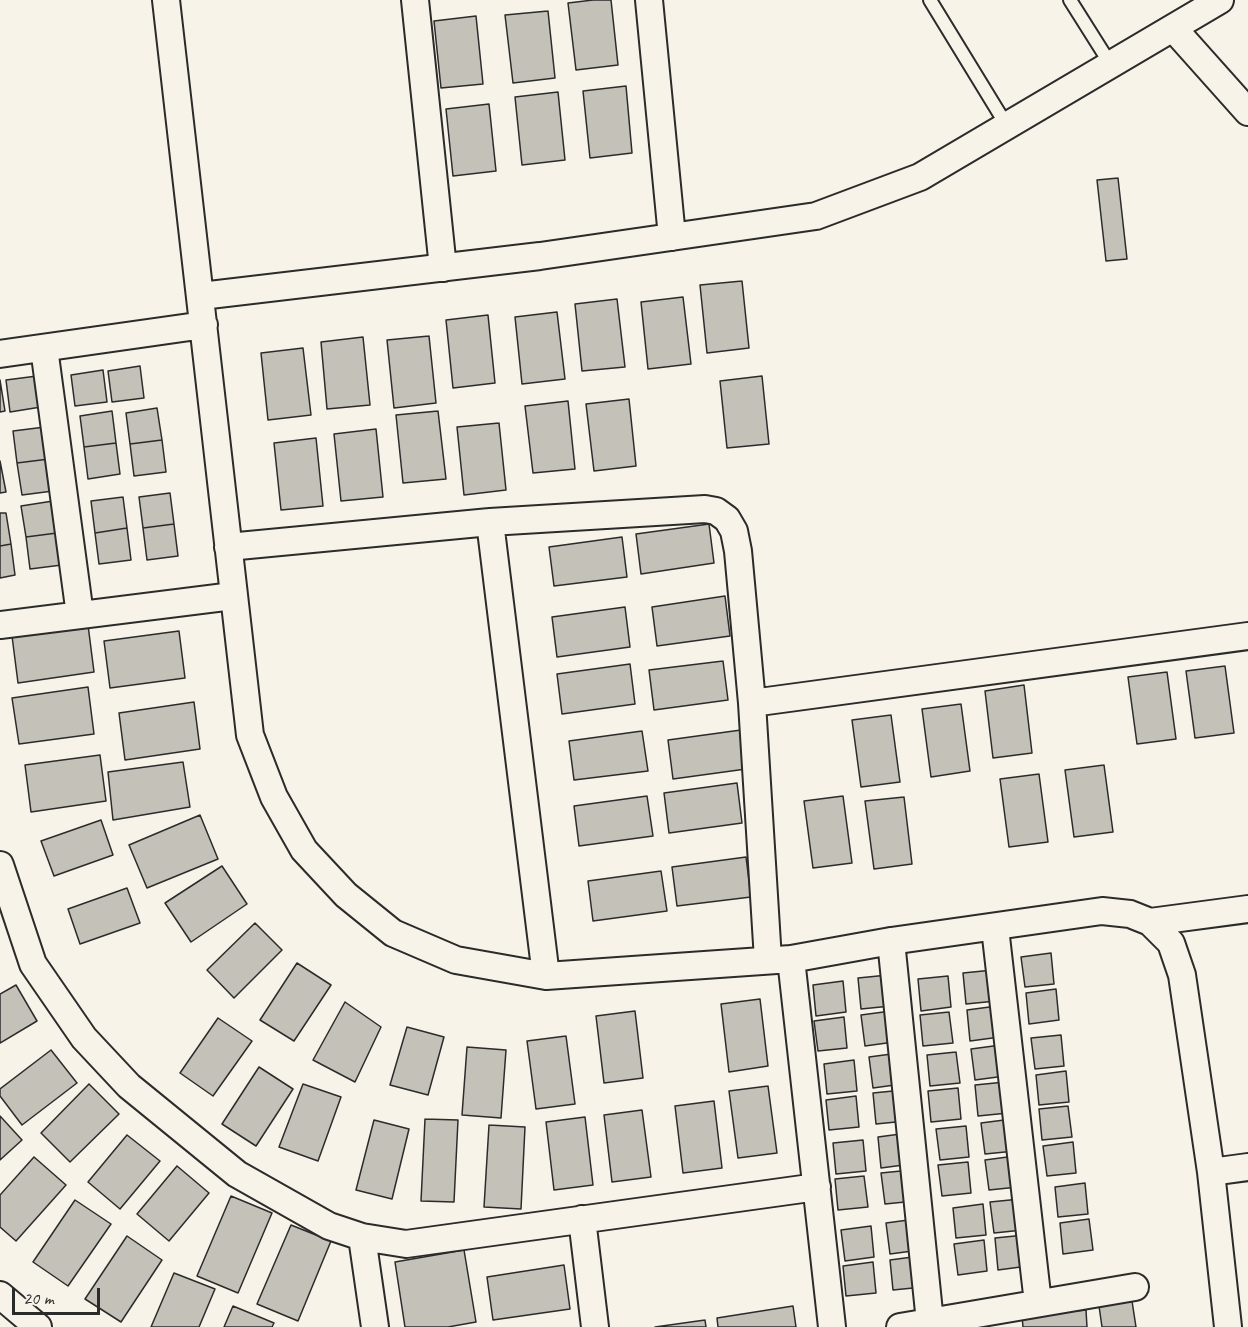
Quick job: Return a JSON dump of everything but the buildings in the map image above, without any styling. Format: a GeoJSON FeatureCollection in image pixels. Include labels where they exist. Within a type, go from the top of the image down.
{"type":"FeatureCollection","features":[{"type":"Feature","properties":{"kind":"street"},"geometry":{"type":"LineString","coordinates":[[166,0],[250,735],[274,797],[304,850],[346,895],[393,933],[456,960],[546,976],[780,960],[891,941],[1102,911],[1130,914],[1150,921],[1248,909]]}},
{"type":"Feature","properties":{"kind":"street"},"geometry":{"type":"LineString","coordinates":[[649,0],[672,237]]}},
{"type":"Feature","properties":{"kind":"street"},"geometry":{"type":"LineString","coordinates":[[201,296],[442,268],[816,216],[920,177],[1220,0]]}},
{"type":"Feature","properties":{"kind":"street"},"geometry":{"type":"LineString","coordinates":[[421,1],[442,268]]}},
{"type":"Feature","properties":{"kind":"street"},"geometry":{"type":"LineString","coordinates":[[1173,28],[1248,112]]}},
{"type":"Feature","properties":{"kind":"street"},"geometry":{"type":"LineString","coordinates":[[0,354],[204,325]]}},
{"type":"Feature","properties":{"kind":"street"},"geometry":{"type":"LineString","coordinates":[[44,348],[80,615]]}},
{"type":"Feature","properties":{"kind":"street"},"geometry":{"type":"LineString","coordinates":[[228,547],[490,522],[705,508],[716,511],[727,519],[734,531],[738,551],[780,960],[817,1187],[832,1327]]}},
{"type":"Feature","properties":{"kind":"street"},"geometry":{"type":"LineString","coordinates":[[490,522],[546,976]]}},
{"type":"Feature","properties":{"kind":"street"},"geometry":{"type":"LineString","coordinates":[[0,625],[233,596]]}},
{"type":"Feature","properties":{"kind":"street"},"geometry":{"type":"LineString","coordinates":[[753,703],[1248,636]]}},
{"type":"Feature","properties":{"kind":"street"},"geometry":{"type":"LineString","coordinates":[[0,865],[33,964],[84,1038],[129,1086],[237,1174],[329,1226],[362,1237],[406,1244],[817,1187]]}},
{"type":"Feature","properties":{"kind":"street"},"geometry":{"type":"LineString","coordinates":[[1150,921],[1171,943],[1182,975],[1211,1172],[1228,1327]]}},
{"type":"Feature","properties":{"kind":"street"},"geometry":{"type":"LineString","coordinates":[[995,928],[1038,1303]]}},
{"type":"Feature","properties":{"kind":"street"},"geometry":{"type":"LineString","coordinates":[[891,941],[930,1322]]}},
{"type":"Feature","properties":{"kind":"street"},"geometry":{"type":"LineString","coordinates":[[1211,1172],[1248,1167]]}},
{"type":"Feature","properties":{"kind":"street"},"geometry":{"type":"LineString","coordinates":[[582,1219],[595,1327]]}},
{"type":"Feature","properties":{"kind":"street"},"geometry":{"type":"LineString","coordinates":[[362,1237],[375,1327]]}},
{"type":"Feature","properties":{"kind":"street"},"geometry":{"type":"LineString","coordinates":[[900,1327],[1135,1287]]}},
{"type":"Feature","properties":{"kind":"street"},"geometry":{"type":"LineString","coordinates":[[0,1295],[38,1327]]}},
{"type":"Feature","properties":{"kind":"lane"},"geometry":{"type":"LineString","coordinates":[[930,0],[1006,126]]}},
{"type":"Feature","properties":{"kind":"lane"},"geometry":{"type":"LineString","coordinates":[[1070,0],[1111,64]]}}]}
